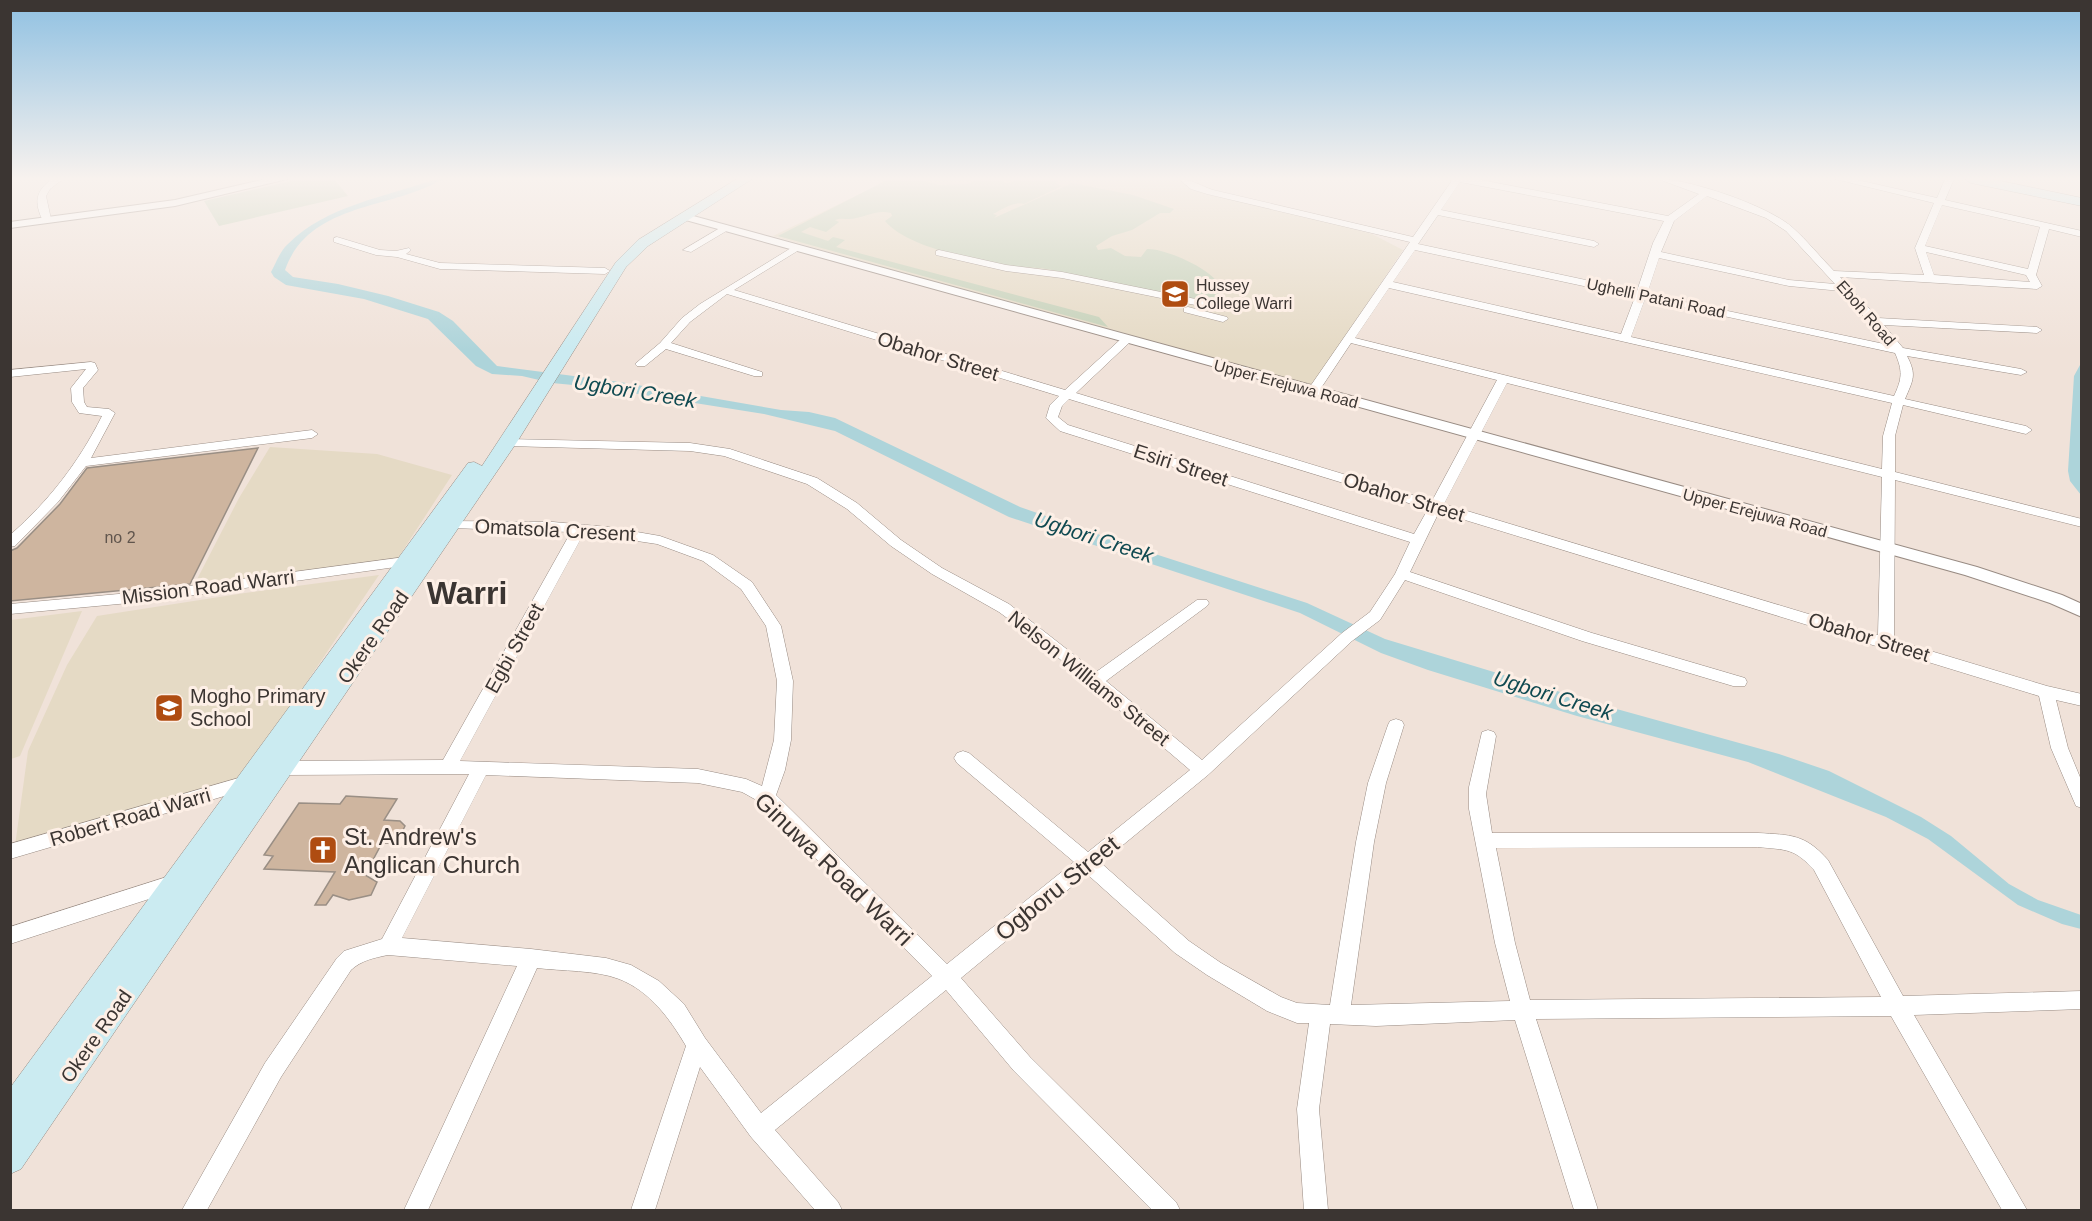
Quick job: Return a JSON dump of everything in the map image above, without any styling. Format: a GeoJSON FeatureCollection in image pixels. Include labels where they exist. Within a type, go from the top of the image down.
{"type":"FeatureCollection","features":[{"type":"Feature","properties":{"kind":"main road","name":"Okere Road"},"geometry":{"type":"LineString","coordinates":[[10,1158],[508,442],[605,271],[619,252],[641,236]]}},
{"type":"Feature","properties":{"kind":"main road","name":"Okere Road"},"geometry":{"type":"LineString","coordinates":[[10,1116],[494,439],[544,375],[627,258],[655,236]]}},
{"type":"Feature","properties":{"kind":"street"},"geometry":{"type":"LineString","coordinates":[[688,250],[712,236]]}},
{"type":"Feature","properties":{"kind":"street","name":"Upper Erejuwa Road"},"geometry":{"type":"LineString","coordinates":[[753,236],[2013,584],[2082,611]]}},
{"type":"Feature","properties":{"kind":"street","name":"Ughelli Patani Road"},"geometry":{"type":"LineString","coordinates":[[1386,236],[1642,296],[1899,351],[2021,372]]}},
{"type":"Feature","properties":{"kind":"street"},"geometry":{"type":"LineString","coordinates":[[1313,391],[1419,236]]}},
{"type":"Feature","properties":{"kind":"street"},"geometry":{"type":"LineString","coordinates":[[1554,236],[1594,244]]}},
{"type":"Feature","properties":{"kind":"street"},"geometry":{"type":"LineString","coordinates":[[1625,339],[1662,236]]}},
{"type":"Feature","properties":{"kind":"street","name":"Eboh Road"},"geometry":{"type":"LineString","coordinates":[[1797,236],[1875,321],[1899,351],[1908,369],[1907,381],[1898,401],[1889,436],[1886,642]]}},
{"type":"Feature","properties":{"kind":"street"},"geometry":{"type":"LineString","coordinates":[[1924,236],[1920,248],[1930,278]]}},
{"type":"Feature","properties":{"kind":"street"},"geometry":{"type":"LineString","coordinates":[[1832,274],[2037,286],[2031,273],[2041,236]]}},
{"type":"Feature","properties":{"kind":"street"},"geometry":{"type":"LineString","coordinates":[[337,240],[379,253],[402,252],[440,266],[605,271]]}},
{"type":"Feature","properties":{"kind":"street"},"geometry":{"type":"LineString","coordinates":[[641,364],[664,345],[667,338],[684,322],[727,291],[796,248]]}},
{"type":"Feature","properties":{"kind":"street"},"geometry":{"type":"LineString","coordinates":[[1920,248],[2031,273]]}},
{"type":"Feature","properties":{"kind":"street"},"geometry":{"type":"LineString","coordinates":[[939,253],[1006,268],[1047,273],[1225,308]]}},
{"type":"Feature","properties":{"kind":"street"},"geometry":{"type":"LineString","coordinates":[[1656,255],[1789,283],[1844,288]]}},
{"type":"Feature","properties":{"kind":"street"},"geometry":{"type":"LineString","coordinates":[[1047,273],[1223,319]]}},
{"type":"Feature","properties":{"kind":"street"},"geometry":{"type":"LineString","coordinates":[[1387,284],[2026,429]]}},
{"type":"Feature","properties":{"kind":"street","name":"Obahor Street"},"geometry":{"type":"LineString","coordinates":[[727,291],[2047,692],[2082,700]]}},
{"type":"Feature","properties":{"kind":"street"},"geometry":{"type":"LineString","coordinates":[[1875,321],[2037,330]]}},
{"type":"Feature","properties":{"kind":"street"},"geometry":{"type":"LineString","coordinates":[[1347,339],[2082,523]]}},
{"type":"Feature","properties":{"kind":"street","name":"Esiri Street"},"geometry":{"type":"LineString","coordinates":[[1126,340],[1056,405],[1052,418],[1064,428],[1418,540]]}},
{"type":"Feature","properties":{"kind":"street"},"geometry":{"type":"LineString","coordinates":[[664,345],[758,374]]}},
{"type":"Feature","properties":{"kind":"street"},"geometry":{"type":"LineString","coordinates":[[10,374],[92,367],[77,388],[78,402],[83,410],[110,413],[63,490],[39,519],[10,543]]}},
{"type":"Feature","properties":{"kind":"street","name":"Ogboru Street"},"geometry":{"type":"LineString","coordinates":[[759,1129],[1202,770],[1383,605],[1402,574],[1504,377]]}},
{"type":"Feature","properties":{"kind":"street"},"geometry":{"type":"LineString","coordinates":[[81,463],[312,434]]}},
{"type":"Feature","properties":{"kind":"street","name":"Nelson Williams Street"},"geometry":{"type":"LineString","coordinates":[[508,442],[690,447],[726,452],[812,481],[852,506],[896,543],[937,571],[1004,608],[1046,639],[1202,770]]}},
{"type":"Feature","properties":{"kind":"street","name":"Omatsola Cresent"},"geometry":{"type":"LineString","coordinates":[[451,524],[580,529],[639,534],[687,549],[712,560],[731,573],[763,604],[781,648],[786,699],[775,778],[766,797]]}},
{"type":"Feature","properties":{"kind":"street","name":"Egbi Street"},"geometry":{"type":"LineString","coordinates":[[448,767],[580,529]]}},
{"type":"Feature","properties":{"kind":"street","name":"Mission Road Warri"},"geometry":{"type":"LineString","coordinates":[[10,609],[162,595],[405,562]]}},
{"type":"Feature","properties":{"kind":"street"},"geometry":{"type":"LineString","coordinates":[[1402,574],[1643,655],[1740,682]]}},
{"type":"Feature","properties":{"kind":"street"},"geometry":{"type":"LineString","coordinates":[[1095,681],[1202,603]]}},
{"type":"Feature","properties":{"kind":"street"},"geometry":{"type":"LineString","coordinates":[[2047,692],[2051,720],[2064,765],[2082,801]]}},
{"type":"Feature","properties":{"kind":"street"},"geometry":{"type":"LineString","coordinates":[[1316,1210],[1307,1130],[1309,1090],[1321,1030],[1329,1015],[1377,783],[1396,725]]}},
{"type":"Feature","properties":{"kind":"street"},"geometry":{"type":"LineString","coordinates":[[1488,736],[1477,794],[1478,816],[1485,841],[1496,909],[1523,1010],[1586,1210]]}},
{"type":"Feature","properties":{"kind":"street"},"geometry":{"type":"LineString","coordinates":[[963,758],[1088,863],[1182,947],[1214,969],[1274,1004],[1297,1013],[1399,1015],[1523,1010],[1897,1006],[2082,1000]]}},
{"type":"Feature","properties":{"kind":"street","name":"Ginuwa Road Warri"},"geometry":{"type":"LineString","coordinates":[[283,768],[448,767],[698,776],[746,786],[766,797],[946,977],[1022,1064],[1168,1210]]}},
{"type":"Feature","properties":{"kind":"street"},"geometry":{"type":"LineString","coordinates":[[388,946],[480,769]]}},
{"type":"Feature","properties":{"kind":"street","name":"Robert Road Warri"},"geometry":{"type":"LineString","coordinates":[[10,852],[249,782]]}},
{"type":"Feature","properties":{"kind":"street"},"geometry":{"type":"LineString","coordinates":[[1485,841],[1731,839],[1784,842],[1806,848],[1821,866],[1897,1006],[2015,1210]]}},
{"type":"Feature","properties":{"kind":"street"},"geometry":{"type":"LineString","coordinates":[[10,936],[179,881]]}},
{"type":"Feature","properties":{"kind":"street"},"geometry":{"type":"LineString","coordinates":[[194,1210],[273,1070],[344,964],[351,957],[365,951],[388,946],[531,958],[624,971],[652,988],[677,1011],[697,1045],[759,1129],[830,1210]]}},
{"type":"Feature","properties":{"kind":"street"},"geometry":{"type":"LineString","coordinates":[[416,1210],[531,958]]}},
{"type":"Feature","properties":{"kind":"street"},"geometry":{"type":"LineString","coordinates":[[643,1210],[697,1045]]}},
{"type":"Feature","properties":{"kind":"shaded area","name":"Hussey College Warri"},"geometry":{"type":"Polygon","coordinates":[[[773,236],[1376,236],[1403,250],[1312,386],[1135,339],[773,236]]]}},
{"type":"Feature","properties":{"kind":"shaded area"},"geometry":{"type":"Polygon","coordinates":[[[270,447],[377,454],[452,475],[396,561],[191,591],[239,498],[270,447]]]}},
{"type":"Feature","properties":{"kind":"shaded area","name":"Mogho Primary School"},"geometry":{"type":"Polygon","coordinates":[[[379,575],[240,781],[15,846],[28,751],[67,665],[97,616],[379,575]]]}},
{"type":"Feature","properties":{"kind":"shaded area"},"geometry":{"type":"Polygon","coordinates":[[[82,611],[20,756],[11,759],[11,620],[82,611]]]}},
{"type":"Feature","properties":{"kind":"green space"},"geometry":{"type":"Polygon","coordinates":[[[778,236],[813,236],[828,241],[833,237],[845,240],[836,247],[1099,317],[1108,327],[778,236]]]}},
{"type":"Feature","properties":{"kind":"green space"},"geometry":{"type":"Polygon","coordinates":[[[905,236],[1112,236],[1096,246],[1098,250],[1111,248],[1125,256],[1141,257],[1147,249],[1155,250],[1186,260],[1206,271],[1218,283],[1222,292],[1223,307],[1042,268],[1010,266],[979,260],[942,251],[905,236]]]}},
{"type":"Feature","properties":{"kind":"water","name":"Ugbori Creek"},"geometry":{"type":"Polygon","coordinates":[[[298,236],[308,236],[297,248],[285,270],[293,277],[338,284],[439,312],[453,321],[497,366],[620,382],[835,418],[1020,507],[1307,603],[1385,639],[1613,708],[1779,754],[1829,771],[1921,817],[1951,836],[2009,884],[2038,900],[2081,915],[2081,929],[2062,924],[2018,905],[1928,839],[1886,817],[1748,762],[1577,716],[1428,670],[1381,653],[1300,613],[1009,517],[835,431],[764,414],[594,387],[552,383],[522,376],[492,374],[476,366],[428,319],[364,299],[286,285],[274,277],[271,272],[285,247],[298,236]]]}},
{"type":"Feature","properties":{"kind":"water"},"geometry":{"type":"Polygon","coordinates":[[[2080,365],[2081,495],[2070,481],[2068,471],[2074,376],[2080,365]]]}},
{"type":"Feature","properties":{"kind":"building"},"geometry":{"type":"Polygon","coordinates":[[[258,448],[190,584],[10,601],[10,551],[17,548],[60,504],[87,468],[258,448]]]}},
{"type":"Feature","properties":{"kind":"building","name":"St. Andrew's Anglican Church"},"geometry":{"type":"Polygon","coordinates":[[[346,796],[397,799],[384,820],[400,821],[405,826],[400,836],[388,843],[382,843],[365,875],[377,882],[371,895],[349,900],[333,895],[326,905],[315,905],[335,872],[264,869],[273,856],[264,855],[299,803],[340,804],[346,796]]]}},
{"type":"Feature","properties":{"kind":"place","name":"Hussey College Warri"},"geometry":{"type":"Point","coordinates":[1175,294]}},
{"type":"Feature","properties":{"kind":"place","name":"Mogho Primary School"},"geometry":{"type":"Point","coordinates":[169,708]}},
{"type":"Feature","properties":{"kind":"place","name":"St. Andrew's Anglican Church"},"geometry":{"type":"Point","coordinates":[323,850]}},
{"type":"Feature","properties":{"kind":"district","name":"Warri"},"geometry":{"type":"Point","coordinates":[467,593]}}]}
